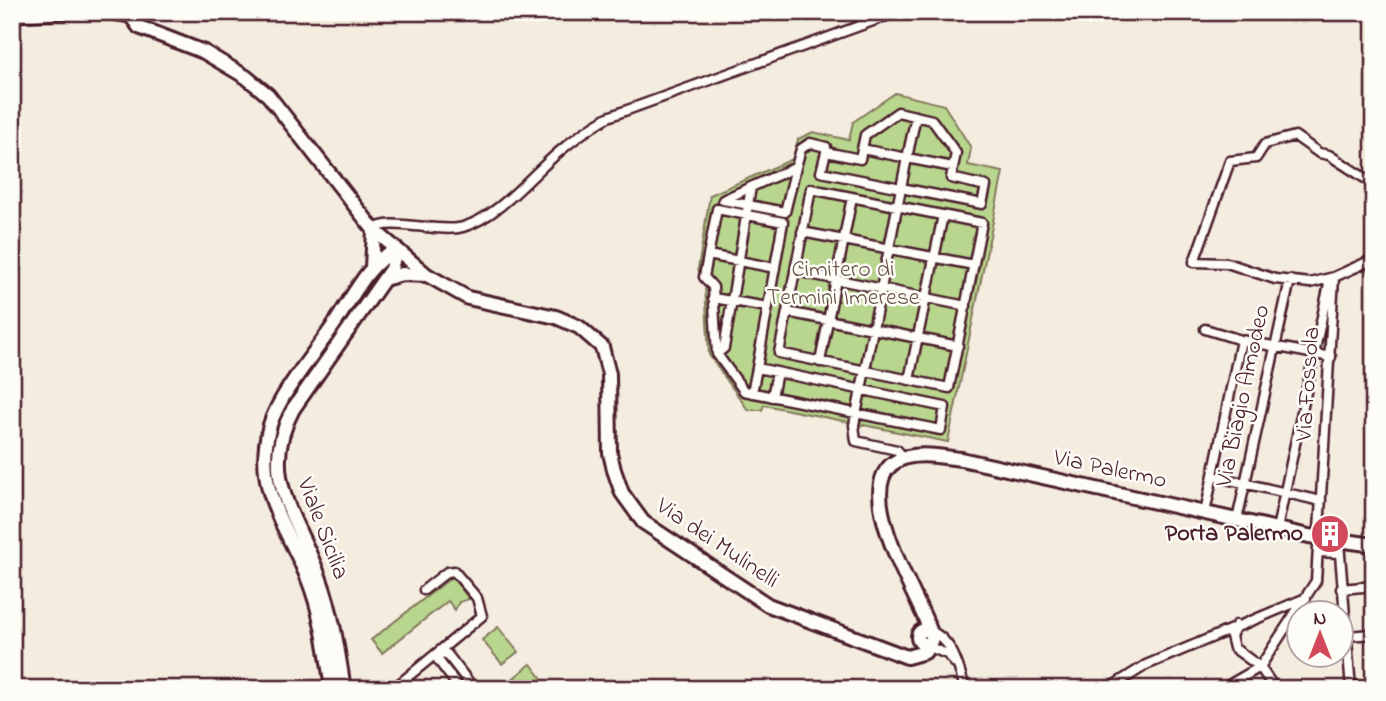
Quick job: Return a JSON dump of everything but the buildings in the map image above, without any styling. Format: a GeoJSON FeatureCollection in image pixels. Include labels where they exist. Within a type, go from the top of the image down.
{"type":"FeatureCollection","features":[{"type":"Feature","properties":{"kind":"street"},"geometry":{"type":"LineString","coordinates":[[18,17],[95,12],[129,15]]}},
{"type":"Feature","properties":{"kind":"street"},"geometry":{"type":"LineString","coordinates":[[372,267],[374,230],[387,223],[431,230],[461,228],[495,209],[578,136],[608,117],[898,12]]}},
{"type":"Feature","properties":{"kind":"street","name":"Via dei Mulinelli"},"geometry":{"type":"LineString","coordinates":[[129,15],[139,27],[204,52],[247,77],[268,95],[374,230],[427,275],[468,298],[556,317],[591,335],[608,359],[610,453],[622,494],[643,522],[768,605],[880,649],[905,649],[926,637]]}},
{"type":"Feature","properties":{"kind":"street"},"geometry":{"type":"LineString","coordinates":[[796,167],[723,200],[785,212],[801,149],[810,143],[826,147],[821,172],[982,204],[985,186],[951,178],[956,153],[932,120],[898,112],[865,135],[860,159],[826,152]]}},
{"type":"Feature","properties":{"kind":"street"},"geometry":{"type":"LineString","coordinates":[[916,116],[860,389],[856,413],[856,441],[897,450],[898,461],[882,480],[880,506],[926,637],[958,665]]}},
{"type":"Feature","properties":{"kind":"street"},"geometry":{"type":"LineString","coordinates":[[1374,184],[1295,136],[1265,144],[1256,158],[1230,161],[1194,262],[1227,263],[1310,283],[1332,277],[1374,259]]}},
{"type":"Feature","properties":{"kind":"street"},"geometry":{"type":"LineString","coordinates":[[862,149],[953,167]]}},
{"type":"Feature","properties":{"kind":"street"},"geometry":{"type":"LineString","coordinates":[[717,354],[724,348],[751,187]]}},
{"type":"Feature","properties":{"kind":"street"},"geometry":{"type":"LineString","coordinates":[[811,189],[852,197],[982,223],[949,388],[779,353],[811,189]]}},
{"type":"Feature","properties":{"kind":"street"},"geometry":{"type":"LineString","coordinates":[[820,362],[852,197]]}},
{"type":"Feature","properties":{"kind":"street"},"geometry":{"type":"LineString","coordinates":[[752,393],[783,222],[717,209],[704,276],[713,287],[717,354],[744,391],[752,393],[772,397],[941,430],[946,407],[757,368]]}},
{"type":"Feature","properties":{"kind":"street"},"geometry":{"type":"LineString","coordinates":[[909,380],[943,215]]}},
{"type":"Feature","properties":{"kind":"street"},"geometry":{"type":"LineString","coordinates":[[802,232],[974,265]]}},
{"type":"Feature","properties":{"kind":"street"},"geometry":{"type":"LineString","coordinates":[[372,267],[385,254],[396,250]]}},
{"type":"Feature","properties":{"kind":"street","name":"Viale Sicilia"},"geometry":{"type":"LineString","coordinates":[[344,689],[333,622],[321,581],[281,489],[278,448],[283,426],[293,409],[391,270],[396,250]]}},
{"type":"Feature","properties":{"kind":"street"},"geometry":{"type":"LineString","coordinates":[[708,255],[775,268]]}},
{"type":"Feature","properties":{"kind":"street","name":"Viale Sicilia"},"geometry":{"type":"LineString","coordinates":[[332,689],[323,624],[312,589],[268,492],[266,446],[271,422],[282,401],[372,267]]}},
{"type":"Feature","properties":{"kind":"street"},"geometry":{"type":"LineString","coordinates":[[795,271],[966,306]]}},
{"type":"Feature","properties":{"kind":"street"},"geometry":{"type":"LineString","coordinates":[[384,279],[402,274],[427,275]]}},
{"type":"Feature","properties":{"kind":"street"},"geometry":{"type":"LineString","coordinates":[[1277,529],[1313,354],[1332,277]]}},
{"type":"Feature","properties":{"kind":"street","name":"Via Fossola"},"geometry":{"type":"LineString","coordinates":[[1306,598],[1316,581],[1331,357],[1332,277]]}},
{"type":"Feature","properties":{"kind":"street","name":"Via Biagio Amodeo"},"geometry":{"type":"LineString","coordinates":[[1237,520],[1273,346],[1290,280]]}},
{"type":"Feature","properties":{"kind":"street"},"geometry":{"type":"LineString","coordinates":[[713,298],[768,307]]}},
{"type":"Feature","properties":{"kind":"street"},"geometry":{"type":"LineString","coordinates":[[787,312],[958,346]]}},
{"type":"Feature","properties":{"kind":"street"},"geometry":{"type":"LineString","coordinates":[[1205,329],[1241,340],[1331,357]]}},
{"type":"Feature","properties":{"kind":"street"},"geometry":{"type":"LineString","coordinates":[[1205,513],[1241,340]]}},
{"type":"Feature","properties":{"kind":"street"},"geometry":{"type":"LineString","coordinates":[[772,397],[777,372]]}},
{"type":"Feature","properties":{"kind":"street","name":"Via Palermo"},"geometry":{"type":"LineString","coordinates":[[898,461],[961,459],[1318,538],[1338,547],[1374,545]]}},
{"type":"Feature","properties":{"kind":"street"},"geometry":{"type":"LineString","coordinates":[[1213,476],[1321,501]]}},
{"type":"Feature","properties":{"kind":"street"},"geometry":{"type":"LineString","coordinates":[[1318,552],[1338,547],[1342,600]]}},
{"type":"Feature","properties":{"kind":"street"},"geometry":{"type":"LineString","coordinates":[[393,689],[481,618],[477,598],[454,571],[447,572],[424,590]]}},
{"type":"Feature","properties":{"kind":"street"},"geometry":{"type":"LineString","coordinates":[[1341,589],[1374,586]]}},
{"type":"Feature","properties":{"kind":"street"},"geometry":{"type":"LineString","coordinates":[[1108,689],[1146,665],[1236,625],[1306,598]]}},
{"type":"Feature","properties":{"kind":"street"},"geometry":{"type":"LineString","coordinates":[[1236,625],[1231,636],[1234,648],[1260,667],[1275,689]]}},
{"type":"Feature","properties":{"kind":"street","name":"Via Fossola"},"geometry":{"type":"LineString","coordinates":[[1260,667],[1284,631]]}},
{"type":"Feature","properties":{"kind":"street"},"geometry":{"type":"LineString","coordinates":[[1354,635],[1374,634]]}},
{"type":"Feature","properties":{"kind":"street"},"geometry":{"type":"LineString","coordinates":[[926,637],[945,641],[958,665],[965,689]]}},
{"type":"Feature","properties":{"kind":"street"},"geometry":{"type":"LineString","coordinates":[[440,653],[438,660],[460,689]]}},
{"type":"Feature","properties":{"kind":"street"},"geometry":{"type":"LineString","coordinates":[[440,653],[447,654],[474,689]]}},
{"type":"Feature","properties":{"kind":"street"},"geometry":{"type":"LineString","coordinates":[[1222,689],[1260,667]]}},
{"type":"Feature","properties":{"kind":"street"},"geometry":{"type":"LineString","coordinates":[[1351,687],[1369,689]]}},
{"type":"Feature","properties":{"kind":"green space","name":"Cimitero di Termini Imerese"},"geometry":{"type":"Polygon","coordinates":[[[895,93],[944,105],[971,148],[968,165],[1003,172],[948,442],[764,405],[762,410],[748,410],[709,355],[705,286],[698,269],[710,195],[793,159],[798,139],[813,132],[849,140],[853,122],[895,93]]]}},
{"type":"Feature","properties":{"kind":"green space"},"geometry":{"type":"Polygon","coordinates":[[[452,577],[469,599],[459,602],[455,610],[448,601],[382,653],[371,640],[452,577]]]}},
{"type":"Feature","properties":{"kind":"green space"},"geometry":{"type":"Polygon","coordinates":[[[498,627],[518,652],[502,664],[482,640],[498,627]]]}},
{"type":"Feature","properties":{"kind":"green space"},"geometry":{"type":"Polygon","coordinates":[[[531,664],[550,689],[516,689],[510,681],[531,664]]]}},
{"type":"Feature","properties":{"kind":"place","name":"Porta Palermo"},"geometry":{"type":"Point","coordinates":[1330,534]}}]}
